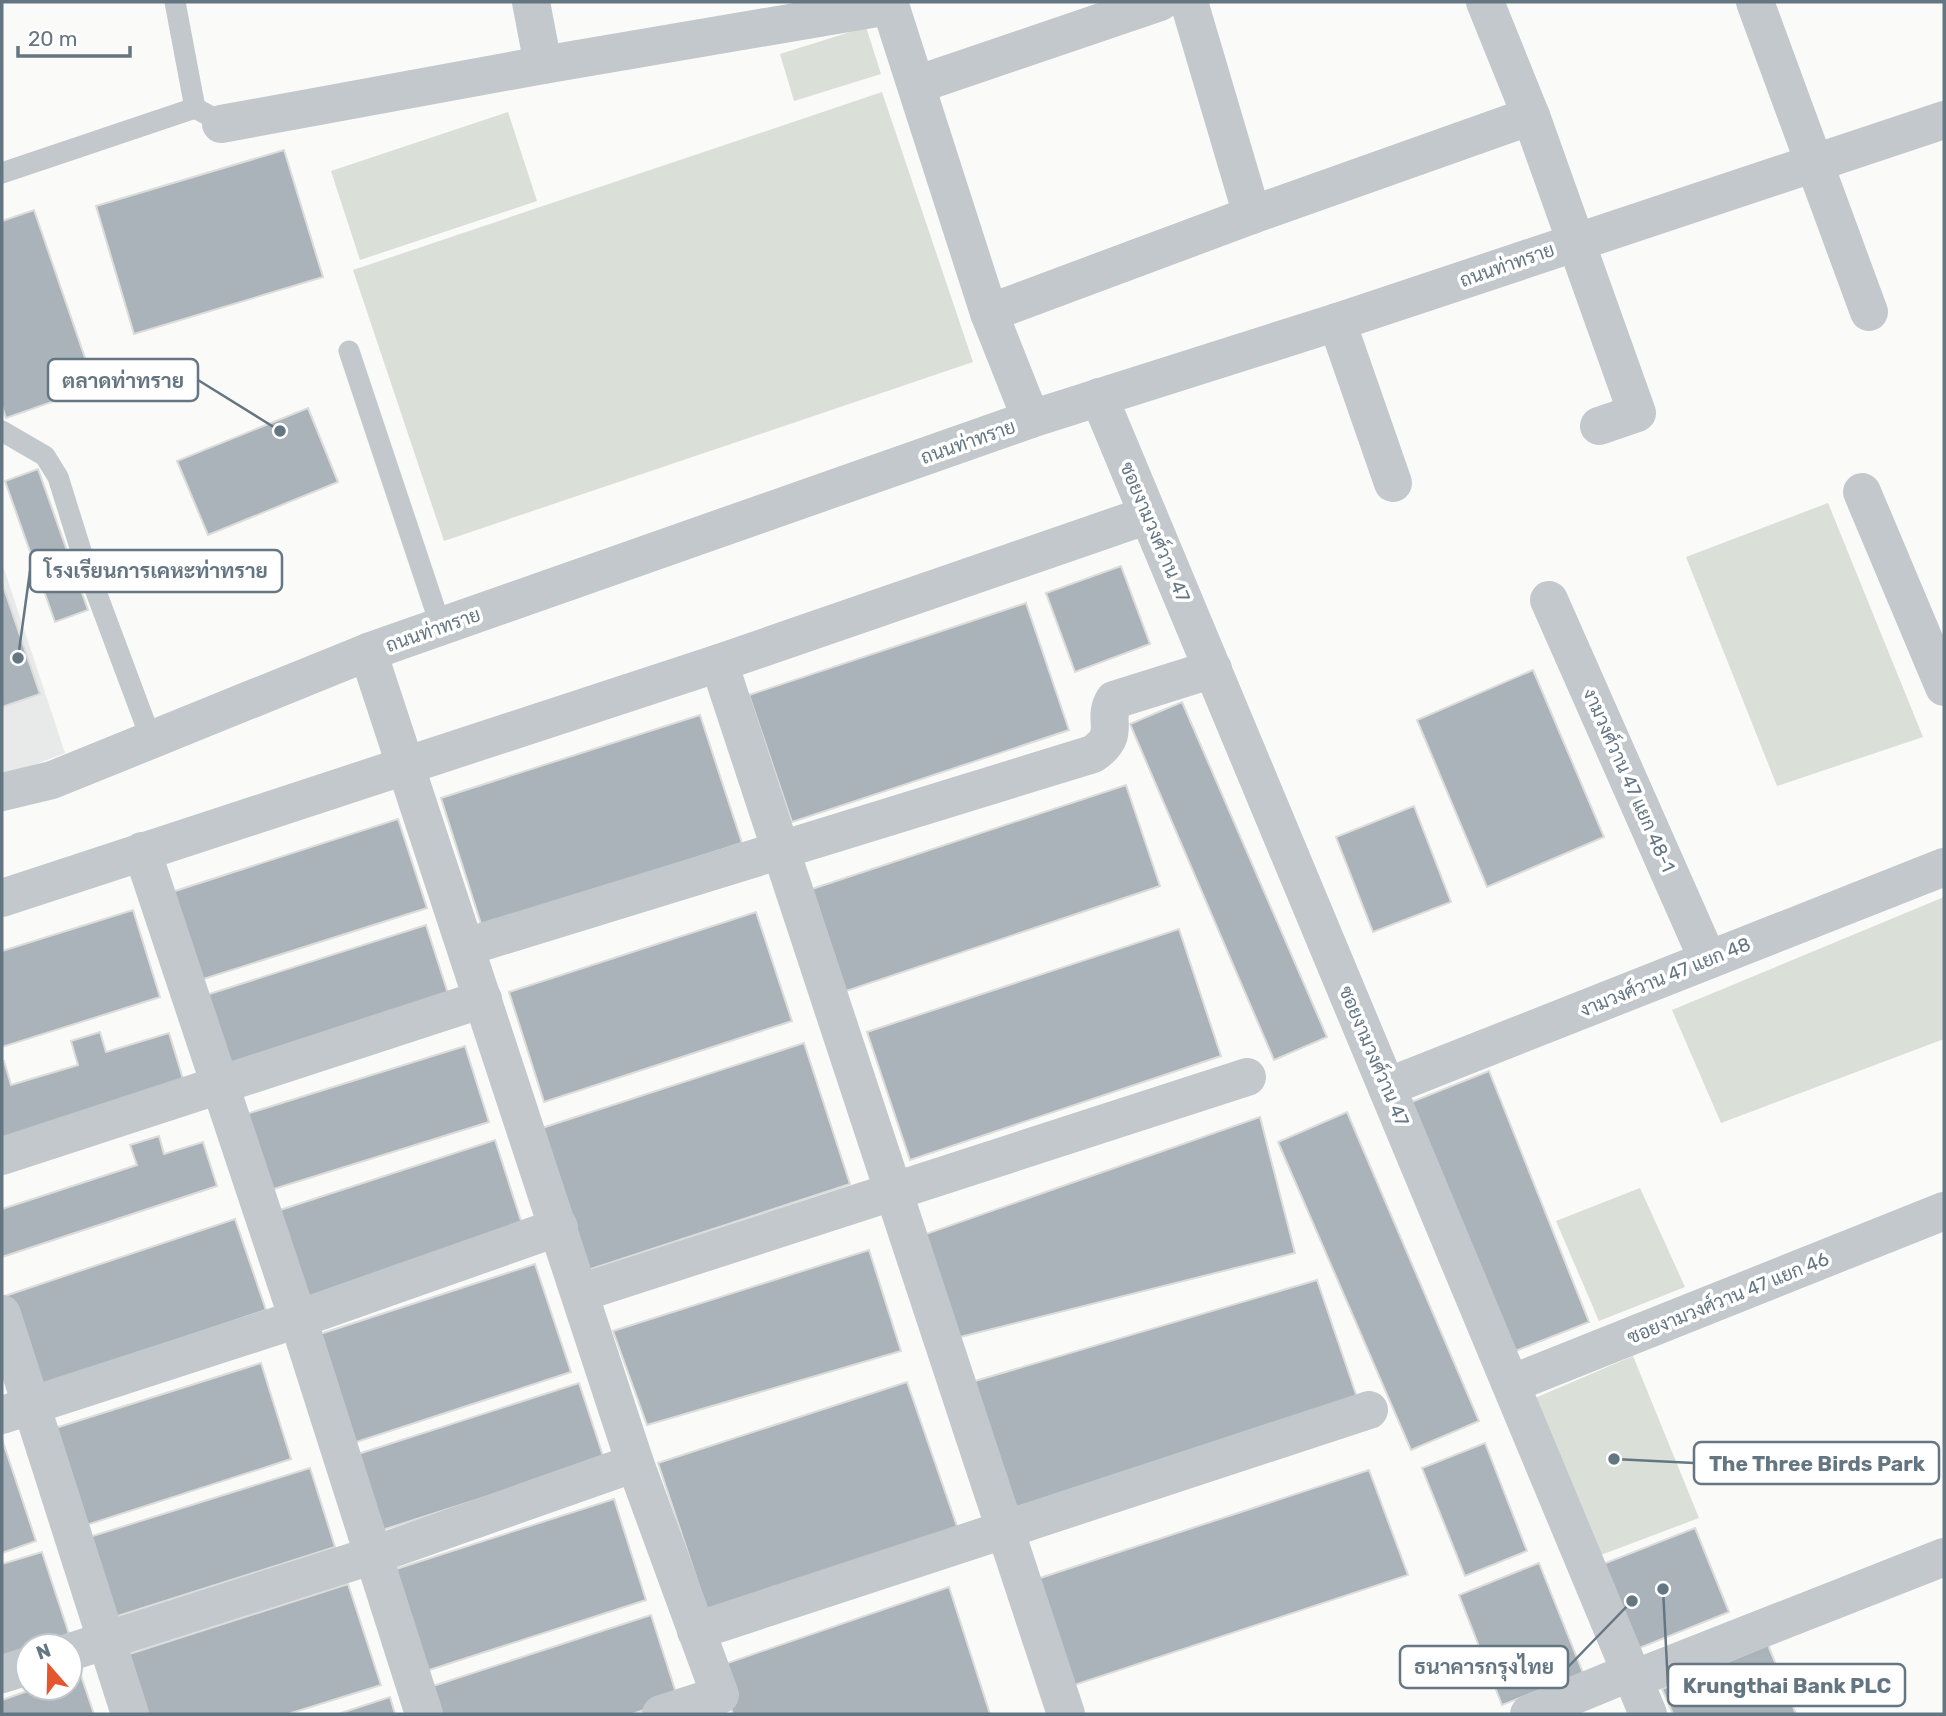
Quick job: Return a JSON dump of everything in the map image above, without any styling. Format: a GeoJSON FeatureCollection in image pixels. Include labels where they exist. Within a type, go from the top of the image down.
{"type":"FeatureCollection","features":[{"type":"Feature","properties":{"kind":"street"},"geometry":{"type":"LineString","coordinates":[[531,2],[543,65]]}},
{"type":"Feature","properties":{"kind":"street"},"geometry":{"type":"LineString","coordinates":[[916,85],[1160,2]]}},
{"type":"Feature","properties":{"kind":"street"},"geometry":{"type":"LineString","coordinates":[[1189,2],[1252,215]]}},
{"type":"Feature","properties":{"kind":"street"},"geometry":{"type":"LineString","coordinates":[[1485,2],[1531,116],[1576,242],[1651,408],[1599,426]]}},
{"type":"Feature","properties":{"kind":"street"},"geometry":{"type":"LineString","coordinates":[[1755,2],[1869,312]]}},
{"type":"Feature","properties":{"kind":"street"},"geometry":{"type":"LineString","coordinates":[[208,116],[543,65],[889,4],[989,313],[1031,419]]}},
{"type":"Feature","properties":{"kind":"street"},"geometry":{"type":"LineString","coordinates":[[989,313],[1252,215],[1531,116]]}},
{"type":"Feature","properties":{"kind":"street","name":"ถนนท่าทราย"},"geometry":{"type":"LineString","coordinates":[[2,792],[52,780],[368,652],[1031,419],[1337,322],[1944,120]]}},
{"type":"Feature","properties":{"kind":"street"},"geometry":{"type":"LineString","coordinates":[[1337,322],[1393,483]]}},
{"type":"Feature","properties":{"kind":"street","name":"ซอยงามวงศ์วาน 47"},"geometry":{"type":"LineString","coordinates":[[1099,397],[1648,1714]]}},
{"type":"Feature","properties":{"kind":"street"},"geometry":{"type":"LineString","coordinates":[[1861,492],[1944,687]]}},
{"type":"Feature","properties":{"kind":"street"},"geometry":{"type":"LineString","coordinates":[[2,898],[719,663],[1148,514]]}},
{"type":"Feature","properties":{"kind":"street","name":"งามวงศ์วาน 47 แยก 48-1"},"geometry":{"type":"LineString","coordinates":[[1549,600],[1708,960]]}},
{"type":"Feature","properties":{"kind":"street"},"geometry":{"type":"LineString","coordinates":[[368,652],[635,1463],[720,1695],[661,1714]]}},
{"type":"Feature","properties":{"kind":"street"},"geometry":{"type":"LineString","coordinates":[[719,663],[1066,1714]]}},
{"type":"Feature","properties":{"kind":"street"},"geometry":{"type":"LineString","coordinates":[[466,947],[1093,754],[1107,745],[1111,705],[1114,700],[1213,669]]}},
{"type":"Feature","properties":{"kind":"street"},"geometry":{"type":"LineString","coordinates":[[142,851],[298,1319],[424,1714]]}},
{"type":"Feature","properties":{"kind":"street","name":"งามวงศ์วาน 47 แยก 48"},"geometry":{"type":"LineString","coordinates":[[1387,1087],[1944,867]]}},
{"type":"Feature","properties":{"kind":"street"},"geometry":{"type":"LineString","coordinates":[[2,1156],[483,999]]}},
{"type":"Feature","properties":{"kind":"street"},"geometry":{"type":"LineString","coordinates":[[579,1293],[1247,1077]]}},
{"type":"Feature","properties":{"kind":"street","name":"ซอยงามวงศ์วาน 47 แยก 46"},"geometry":{"type":"LineString","coordinates":[[1511,1384],[1944,1211]]}},
{"type":"Feature","properties":{"kind":"street"},"geometry":{"type":"LineString","coordinates":[[17,1410],[298,1319],[559,1227]]}},
{"type":"Feature","properties":{"kind":"street"},"geometry":{"type":"LineString","coordinates":[[2,1314],[17,1410],[87,1646],[130,1714]]}},
{"type":"Feature","properties":{"kind":"street"},"geometry":{"type":"LineString","coordinates":[[696,1631],[1369,1410]]}},
{"type":"Feature","properties":{"kind":"street"},"geometry":{"type":"LineString","coordinates":[[87,1646],[374,1555],[635,1463]]}},
{"type":"Feature","properties":{"kind":"street"},"geometry":{"type":"LineString","coordinates":[[1529,1714],[1944,1557]]}},
{"type":"Feature","properties":{"kind":"lane"},"geometry":{"type":"LineString","coordinates":[[2,173],[208,116],[175,2]]}},
{"type":"Feature","properties":{"kind":"lane"},"geometry":{"type":"LineString","coordinates":[[349,351],[441,627]]}},
{"type":"Feature","properties":{"kind":"lane"},"geometry":{"type":"LineString","coordinates":[[2,431],[46,456],[58,477],[83,557],[151,739]]}},
{"type":"Feature","properties":{"kind":"shaded area"},"geometry":{"type":"Polygon","coordinates":[[[866,27],[881,74],[794,101],[780,54],[866,27]]]}},
{"type":"Feature","properties":{"kind":"shaded area"},"geometry":{"type":"Polygon","coordinates":[[[882,92],[973,362],[444,541],[353,270],[882,92]]]}},
{"type":"Feature","properties":{"kind":"shaded area"},"geometry":{"type":"Polygon","coordinates":[[[508,112],[537,201],[360,260],[331,171],[508,112]]]}},
{"type":"Feature","properties":{"kind":"shaded area"},"geometry":{"type":"Polygon","coordinates":[[[1828,503],[1923,737],[1777,786],[1686,557],[1828,503]]]}},
{"type":"Feature","properties":{"kind":"shaded area"},"geometry":{"type":"Polygon","coordinates":[[[2,563],[65,753],[2,777],[2,563]]]}},
{"type":"Feature","properties":{"kind":"shaded area"},"geometry":{"type":"Polygon","coordinates":[[[1944,897],[1944,1039],[1721,1123],[1672,1010],[1944,897]]]}},
{"type":"Feature","properties":{"kind":"shaded area"},"geometry":{"type":"Polygon","coordinates":[[[1640,1188],[1685,1287],[1599,1321],[1556,1221],[1640,1188]]]}},
{"type":"Feature","properties":{"kind":"shaded area"},"geometry":{"type":"Polygon","coordinates":[[[1633,1356],[1699,1518],[1593,1558],[1528,1401],[1633,1356]]]}},
{"type":"Feature","properties":{"kind":"building"},"geometry":{"type":"Polygon","coordinates":[[[284,150],[323,277],[134,334],[96,206],[284,150]]]}},
{"type":"Feature","properties":{"kind":"building"},"geometry":{"type":"Polygon","coordinates":[[[34,210],[95,387],[6,418],[2,406],[2,221],[34,210]]]}},
{"type":"Feature","properties":{"kind":"building"},"geometry":{"type":"Polygon","coordinates":[[[308,408],[338,482],[208,535],[177,461],[308,408]]]}},
{"type":"Feature","properties":{"kind":"building"},"geometry":{"type":"Polygon","coordinates":[[[38,469],[88,610],[55,622],[5,481],[38,469]]]}},
{"type":"Feature","properties":{"kind":"building"},"geometry":{"type":"Polygon","coordinates":[[[1121,566],[1150,644],[1075,672],[1046,593],[1121,566]]]}},
{"type":"Feature","properties":{"kind":"building"},"geometry":{"type":"Polygon","coordinates":[[[2,583],[40,694],[2,707],[2,583]]]}},
{"type":"Feature","properties":{"kind":"building"},"geometry":{"type":"Polygon","coordinates":[[[1026,603],[1069,730],[792,822],[749,695],[1026,603]]]}},
{"type":"Feature","properties":{"kind":"building"},"geometry":{"type":"Polygon","coordinates":[[[1533,670],[1604,837],[1487,887],[1417,720],[1533,670]]]}},
{"type":"Feature","properties":{"kind":"building"},"geometry":{"type":"Polygon","coordinates":[[[1182,702],[1327,1037],[1274,1060],[1130,724],[1182,702]]]}},
{"type":"Feature","properties":{"kind":"building"},"geometry":{"type":"Polygon","coordinates":[[[700,715],[742,843],[482,927],[441,798],[700,715]]]}},
{"type":"Feature","properties":{"kind":"building"},"geometry":{"type":"Polygon","coordinates":[[[1126,785],[1160,886],[846,991],[812,889],[1126,785]]]}},
{"type":"Feature","properties":{"kind":"building"},"geometry":{"type":"Polygon","coordinates":[[[1414,806],[1451,902],[1373,932],[1336,837],[1414,806]]]}},
{"type":"Feature","properties":{"kind":"building"},"geometry":{"type":"Polygon","coordinates":[[[398,819],[427,908],[197,981],[169,893],[398,819]]]}},
{"type":"Feature","properties":{"kind":"building"},"geometry":{"type":"Polygon","coordinates":[[[133,910],[160,997],[2,1047],[2,951],[133,910]]]}},
{"type":"Feature","properties":{"kind":"building"},"geometry":{"type":"Polygon","coordinates":[[[756,912],[792,1021],[544,1102],[509,992],[756,912]]]}},
{"type":"Feature","properties":{"kind":"building"},"geometry":{"type":"Polygon","coordinates":[[[426,925],[452,1006],[226,1078],[200,997],[426,925]]]}},
{"type":"Feature","properties":{"kind":"building"},"geometry":{"type":"Polygon","coordinates":[[[1179,929],[1221,1056],[910,1160],[867,1032],[1179,929]]]}},
{"type":"Feature","properties":{"kind":"building"},"geometry":{"type":"Polygon","coordinates":[[[100,1032],[106,1052],[169,1033],[186,1089],[2,1146],[2,1062],[4,1061],[11,1085],[78,1065],[71,1041],[100,1032]]]}},
{"type":"Feature","properties":{"kind":"building"},"geometry":{"type":"Polygon","coordinates":[[[804,1043],[850,1184],[588,1270],[542,1128],[804,1043]]]}},
{"type":"Feature","properties":{"kind":"building"},"geometry":{"type":"Polygon","coordinates":[[[465,1046],[489,1122],[264,1192],[240,1116],[465,1046]]]}},
{"type":"Feature","properties":{"kind":"building"},"geometry":{"type":"Polygon","coordinates":[[[1489,1071],[1589,1322],[1503,1356],[1404,1105],[1489,1071]]]}},
{"type":"Feature","properties":{"kind":"building"},"geometry":{"type":"Polygon","coordinates":[[[1347,1112],[1479,1421],[1411,1450],[1278,1142],[1347,1112]]]}},
{"type":"Feature","properties":{"kind":"building"},"geometry":{"type":"Polygon","coordinates":[[[1260,1117],[1295,1253],[956,1338],[920,1236],[1260,1117]]]}},
{"type":"Feature","properties":{"kind":"building"},"geometry":{"type":"Polygon","coordinates":[[[159,1136],[164,1154],[203,1142],[217,1186],[2,1257],[2,1209],[137,1165],[130,1145],[159,1136]]]}},
{"type":"Feature","properties":{"kind":"building"},"geometry":{"type":"Polygon","coordinates":[[[495,1140],[523,1227],[300,1300],[271,1213],[495,1140]]]}},
{"type":"Feature","properties":{"kind":"building"},"geometry":{"type":"Polygon","coordinates":[[[235,1219],[266,1310],[32,1389],[2,1297],[235,1219]]]}},
{"type":"Feature","properties":{"kind":"building"},"geometry":{"type":"Polygon","coordinates":[[[869,1250],[901,1351],[647,1425],[613,1331],[869,1250]]]}},
{"type":"Feature","properties":{"kind":"building"},"geometry":{"type":"Polygon","coordinates":[[[535,1264],[571,1372],[344,1446],[308,1338],[535,1264]]]}},
{"type":"Feature","properties":{"kind":"building"},"geometry":{"type":"Polygon","coordinates":[[[1317,1280],[1361,1409],[1006,1510],[965,1384],[1317,1280]]]}},
{"type":"Feature","properties":{"kind":"building"},"geometry":{"type":"Polygon","coordinates":[[[261,1363],[291,1459],[77,1528],[46,1431],[261,1363]]]}},
{"type":"Feature","properties":{"kind":"building"},"geometry":{"type":"Polygon","coordinates":[[[907,1382],[959,1532],[707,1610],[658,1463],[907,1382]]]}},
{"type":"Feature","properties":{"kind":"building"},"geometry":{"type":"Polygon","coordinates":[[[579,1383],[604,1459],[376,1532],[352,1456],[579,1383]]]}},
{"type":"Feature","properties":{"kind":"building"},"geometry":{"type":"Polygon","coordinates":[[[2,1439],[36,1541],[2,1553],[2,1439]]]}},
{"type":"Feature","properties":{"kind":"building"},"geometry":{"type":"Polygon","coordinates":[[[1485,1443],[1527,1551],[1465,1576],[1422,1468],[1485,1443]]]}},
{"type":"Feature","properties":{"kind":"building"},"geometry":{"type":"Polygon","coordinates":[[[310,1468],[335,1547],[105,1620],[80,1540],[310,1468]]]}},
{"type":"Feature","properties":{"kind":"building"},"geometry":{"type":"Polygon","coordinates":[[[1369,1470],[1408,1575],[1062,1689],[1031,1581],[1369,1470]]]}},
{"type":"Feature","properties":{"kind":"building"},"geometry":{"type":"Polygon","coordinates":[[[614,1499],[646,1600],[423,1672],[390,1571],[614,1499]]]}},
{"type":"Feature","properties":{"kind":"building"},"geometry":{"type":"Polygon","coordinates":[[[1695,1528],[1729,1612],[1632,1651],[1598,1566],[1695,1528]]]}},
{"type":"Feature","properties":{"kind":"building"},"geometry":{"type":"Polygon","coordinates":[[[42,1552],[68,1632],[14,1632],[14,1652],[2,1656],[2,1564],[42,1552]]]}},
{"type":"Feature","properties":{"kind":"building"},"geometry":{"type":"Polygon","coordinates":[[[1539,1563],[1583,1673],[1502,1705],[1459,1595],[1539,1563]]]}},
{"type":"Feature","properties":{"kind":"building"},"geometry":{"type":"Polygon","coordinates":[[[348,1584],[381,1685],[288,1714],[138,1714],[120,1657],[348,1584]]]}},
{"type":"Feature","properties":{"kind":"building"},"geometry":{"type":"Polygon","coordinates":[[[949,1587],[990,1714],[733,1714],[716,1667],[949,1587]]]}},
{"type":"Feature","properties":{"kind":"building"},"geometry":{"type":"Polygon","coordinates":[[[651,1615],[678,1699],[632,1714],[439,1714],[430,1687],[651,1615]]]}},
{"type":"Feature","properties":{"kind":"building"},"geometry":{"type":"Polygon","coordinates":[[[1768,1645],[1796,1714],[1673,1714],[1662,1689],[1768,1645]]]}},
{"type":"Feature","properties":{"kind":"building"},"geometry":{"type":"Polygon","coordinates":[[[84,1685],[94,1714],[2,1714],[2,1700],[14,1696],[14,1702],[84,1702],[84,1685]]]}},
{"type":"Feature","properties":{"kind":"building"},"geometry":{"type":"Polygon","coordinates":[[[390,1697],[395,1714],[338,1714],[390,1697]]]}},
{"type":"Feature","properties":{"kind":"place","name":"ตลาดท่าทราย"},"geometry":{"type":"Point","coordinates":[280,431]}},
{"type":"Feature","properties":{"kind":"place","name":"โรงเรียนการเคหะท่าทราย"},"geometry":{"type":"Point","coordinates":[18,658]}},
{"type":"Feature","properties":{"kind":"place","name":"The Three Birds Park"},"geometry":{"type":"Point","coordinates":[1614,1459]}},
{"type":"Feature","properties":{"kind":"place","name":"Krungthai Bank PLC"},"geometry":{"type":"Point","coordinates":[1663,1589]}},
{"type":"Feature","properties":{"kind":"place","name":"ธนาคารกรุงไทย"},"geometry":{"type":"Point","coordinates":[1632,1601]}}]}
